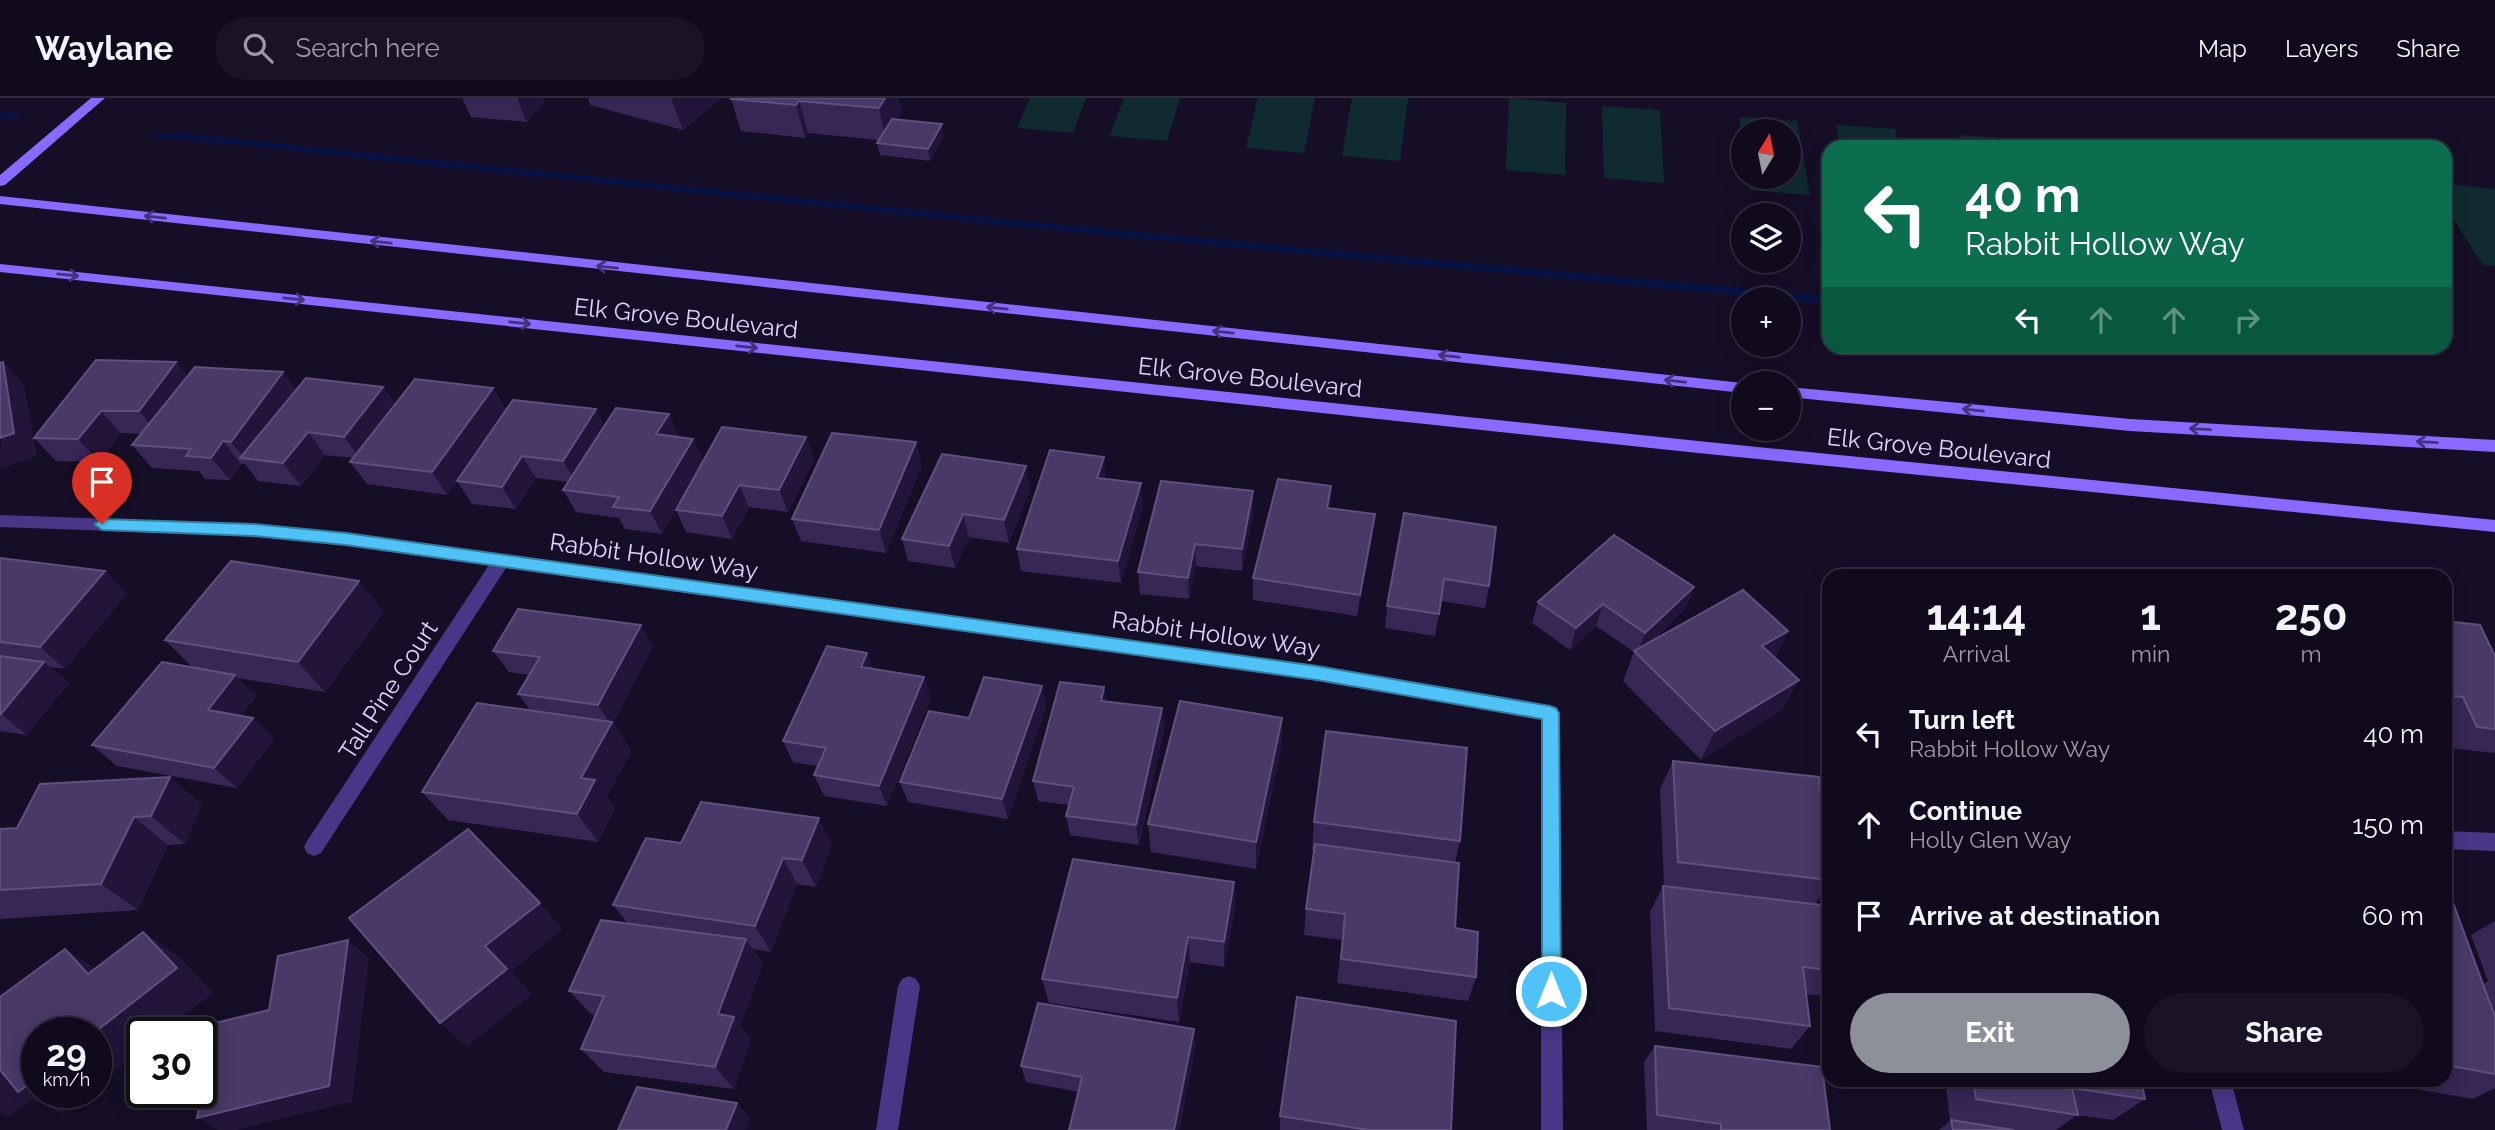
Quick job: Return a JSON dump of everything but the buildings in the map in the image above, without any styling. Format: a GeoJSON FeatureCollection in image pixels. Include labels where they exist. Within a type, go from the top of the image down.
{"type":"FeatureCollection","features":[{"type":"Feature","properties":{"kind":"main road"},"geometry":{"type":"LineString","coordinates":[[0,182],[99,98]]}},
{"type":"Feature","properties":{"kind":"main road","name":"Elk Grove Boulevard"},"geometry":{"type":"LineString","coordinates":[[0,200],[1731,387]]}},
{"type":"Feature","properties":{"kind":"main road","name":"Elk Grove Boulevard"},"geometry":{"type":"LineString","coordinates":[[0,268],[1684,446],[2495,526]]}},
{"type":"Feature","properties":{"kind":"main road","name":"Elk Grove Boulevard"},"geometry":{"type":"LineString","coordinates":[[1801,393],[2130,425],[2495,446]]}},
{"type":"Feature","properties":{"kind":"street"},"geometry":{"type":"LineString","coordinates":[[0,521],[254,530],[346,539],[502,560]]}},
{"type":"Feature","properties":{"kind":"street","name":"Tall Pine Court"},"geometry":{"type":"LineString","coordinates":[[314,847],[502,560]]}},
{"type":"Feature","properties":{"kind":"street","name":"Rabbit Hollow Way"},"geometry":{"type":"LineString","coordinates":[[502,560],[1317,673],[1550,713],[1552,1130]]}},
{"type":"Feature","properties":{"kind":"street"},"geometry":{"type":"LineString","coordinates":[[2452,840],[2495,842]]}},
{"type":"Feature","properties":{"kind":"street"},"geometry":{"type":"LineString","coordinates":[[887,1130],[909,986]]}},
{"type":"Feature","properties":{"kind":"street"},"geometry":{"type":"LineString","coordinates":[[2222,1087],[2233,1130]]}},
{"type":"Feature","properties":{"kind":"green space"},"geometry":{"type":"Polygon","coordinates":[[[1030,98],[1086,98],[1073,133],[1017,128],[1030,98]]]}},
{"type":"Feature","properties":{"kind":"green space"},"geometry":{"type":"Polygon","coordinates":[[[1124,98],[1180,98],[1167,141],[1110,136],[1124,98]]]}},
{"type":"Feature","properties":{"kind":"green space"},"geometry":{"type":"Polygon","coordinates":[[[1258,98],[1315,98],[1304,153],[1246,148],[1258,98]]]}},
{"type":"Feature","properties":{"kind":"green space"},"geometry":{"type":"Polygon","coordinates":[[[1352,98],[1408,98],[1400,161],[1342,156],[1352,98]]]}},
{"type":"Feature","properties":{"kind":"green space"},"geometry":{"type":"Polygon","coordinates":[[[1509,98],[1566,103],[1565,175],[1506,170],[1509,98]]]}},
{"type":"Feature","properties":{"kind":"green space"},"geometry":{"type":"Polygon","coordinates":[[[1602,106],[1660,110],[1664,183],[1604,178],[1602,106]]]}},
{"type":"Feature","properties":{"kind":"green space"},"geometry":{"type":"Polygon","coordinates":[[[1836,125],[1895,129],[1897,140],[1839,140],[1836,125]]]}},
{"type":"Feature","properties":{"kind":"green space"},"geometry":{"type":"Polygon","coordinates":[[[1959,135],[2018,140],[1960,140],[1959,135]]]}},
{"type":"Feature","properties":{"kind":"green space"},"geometry":{"type":"Polygon","coordinates":[[[1801,144],[1810,195],[1749,190],[1801,189],[1801,144]]]}},
{"type":"Feature","properties":{"kind":"green space"},"geometry":{"type":"Polygon","coordinates":[[[2452,185],[2495,189],[2495,266],[2483,265],[2452,217],[2452,185]]]}},
{"type":"Feature","properties":{"kind":"waterway"},"geometry":{"type":"LineString","coordinates":[[0,115],[16,116]]}},
{"type":"Feature","properties":{"kind":"waterway"},"geometry":{"type":"LineString","coordinates":[[155,136],[179,136],[1010,223],[1822,299]]}},
{"type":"Feature","properties":{"kind":"route"},"geometry":{"type":"LineString","coordinates":[[102,524],[254,530],[346,539],[1317,673],[1550,713],[1551,991]]}}]}
